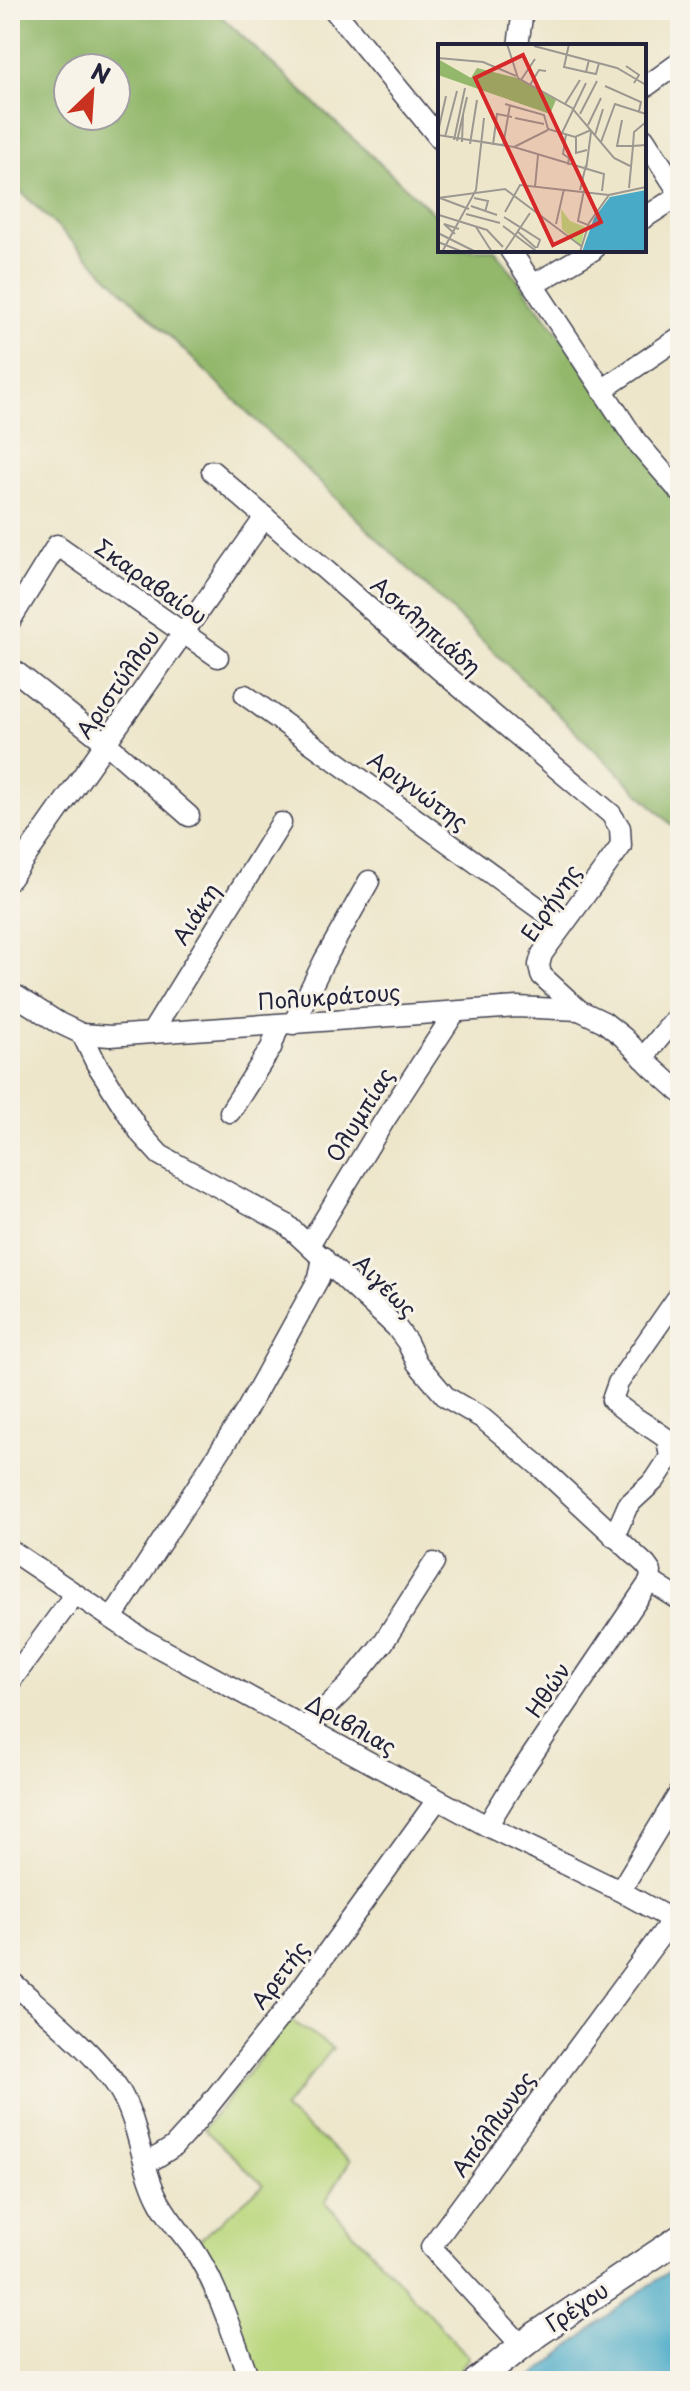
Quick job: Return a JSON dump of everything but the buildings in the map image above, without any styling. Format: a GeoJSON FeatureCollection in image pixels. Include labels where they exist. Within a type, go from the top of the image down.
{"type":"FeatureCollection","features":[{"type":"Feature","properties":{"kind":"main road","name":"Γρέγου"},"geometry":{"type":"LineString","coordinates":[[477,2381],[522,2346],[680,2238]]}},
{"type":"Feature","properties":{"kind":"street"},"geometry":{"type":"LineString","coordinates":[[334,10],[438,137]]}},
{"type":"Feature","properties":{"kind":"street"},"geometry":{"type":"LineString","coordinates":[[518,44],[523,10]]}},
{"type":"Feature","properties":{"kind":"street"},"geometry":{"type":"LineString","coordinates":[[646,87],[680,62]]}},
{"type":"Feature","properties":{"kind":"street"},"geometry":{"type":"LineString","coordinates":[[646,141],[680,195],[646,217]]}},
{"type":"Feature","properties":{"kind":"street"},"geometry":{"type":"LineString","coordinates":[[511,252],[636,441],[680,492]]}},
{"type":"Feature","properties":{"kind":"street"},"geometry":{"type":"LineString","coordinates":[[533,285],[590,252]]}},
{"type":"Feature","properties":{"kind":"street"},"geometry":{"type":"LineString","coordinates":[[602,390],[680,337]]}},
{"type":"Feature","properties":{"kind":"street","name":"Ασκληπιάδη"},"geometry":{"type":"LineString","coordinates":[[212,471],[611,814]]}},
{"type":"Feature","properties":{"kind":"street","name":"Αριστύλλου"},"geometry":{"type":"LineString","coordinates":[[10,879],[265,517]]}},
{"type":"Feature","properties":{"kind":"street","name":"Σκαραβαίου"},"geometry":{"type":"LineString","coordinates":[[10,621],[57,545],[218,657]]}},
{"type":"Feature","properties":{"kind":"street"},"geometry":{"type":"LineString","coordinates":[[10,667],[106,743],[189,816]]}},
{"type":"Feature","properties":{"kind":"street","name":"Αριγνώτης"},"geometry":{"type":"LineString","coordinates":[[245,695],[562,925]]}},
{"type":"Feature","properties":{"kind":"street","name":"Ειρήνης"},"geometry":{"type":"LineString","coordinates":[[579,1010],[541,975],[539,965],[542,954],[621,846],[620,828],[611,814]]}},
{"type":"Feature","properties":{"kind":"street","name":"Αιάκη"},"geometry":{"type":"LineString","coordinates":[[152,1032],[281,823]]}},
{"type":"Feature","properties":{"kind":"street"},"geometry":{"type":"LineString","coordinates":[[230,1112],[286,1025],[369,881]]}},
{"type":"Feature","properties":{"kind":"street"},"geometry":{"type":"LineString","coordinates":[[10,992],[82,1034]]}},
{"type":"Feature","properties":{"kind":"street","name":"Πολυκράτους"},"geometry":{"type":"LineString","coordinates":[[82,1034],[110,1036],[517,1007],[579,1010]]}},
{"type":"Feature","properties":{"kind":"street"},"geometry":{"type":"LineString","coordinates":[[579,1010],[613,1029],[680,1092]]}},
{"type":"Feature","properties":{"kind":"street","name":"Ολυμπίας"},"geometry":{"type":"LineString","coordinates":[[112,1618],[246,1411],[319,1278],[316,1251],[384,1121],[455,1012]]}},
{"type":"Feature","properties":{"kind":"street"},"geometry":{"type":"LineString","coordinates":[[643,1058],[680,1013]]}},
{"type":"Feature","properties":{"kind":"street","name":"Αιγέως"},"geometry":{"type":"LineString","coordinates":[[82,1034],[96,1063],[141,1134],[160,1155],[276,1217],[316,1251],[396,1327],[417,1363],[446,1397],[482,1418],[538,1465],[646,1565],[651,1572],[650,1581]]}},
{"type":"Feature","properties":{"kind":"street"},"geometry":{"type":"LineString","coordinates":[[614,1537],[628,1505],[655,1480],[670,1457],[667,1439],[626,1413],[612,1400],[618,1383],[680,1294]]}},
{"type":"Feature","properties":{"kind":"street","name":"Δριβλιας"},"geometry":{"type":"LineString","coordinates":[[10,1550],[141,1638],[437,1800],[676,1922]]}},
{"type":"Feature","properties":{"kind":"street"},"geometry":{"type":"LineString","coordinates":[[306,1727],[347,1687],[383,1643],[434,1563]]}},
{"type":"Feature","properties":{"kind":"street"},"geometry":{"type":"LineString","coordinates":[[650,1581],[680,1600]]}},
{"type":"Feature","properties":{"kind":"street","name":"Ηθών"},"geometry":{"type":"LineString","coordinates":[[487,1826],[650,1581]]}},
{"type":"Feature","properties":{"kind":"street"},"geometry":{"type":"LineString","coordinates":[[10,1682],[75,1594]]}},
{"type":"Feature","properties":{"kind":"street"},"geometry":{"type":"LineString","coordinates":[[620,1891],[680,1792]]}},
{"type":"Feature","properties":{"kind":"street","name":"Αρετής"},"geometry":{"type":"LineString","coordinates":[[146,2164],[173,2147],[194,2124],[289,2005],[437,1800]]}},
{"type":"Feature","properties":{"kind":"street","name":"Απόλλωνος"},"geometry":{"type":"LineString","coordinates":[[522,2346],[431,2247],[676,1922]]}},
{"type":"Feature","properties":{"kind":"street"},"geometry":{"type":"LineString","coordinates":[[10,1980],[89,2054],[118,2088],[152,2186],[209,2280],[250,2381]]}},
{"type":"Feature","properties":{"kind":"green space"},"geometry":{"type":"Polygon","coordinates":[[[10,10],[214,10],[438,217],[438,252],[497,252],[680,494],[680,833],[10,181],[10,10]]]}},
{"type":"Feature","properties":{"kind":"green space"},"geometry":{"type":"Polygon","coordinates":[[[290,2020],[333,2048],[283,2109],[350,2161],[325,2202],[469,2357],[451,2381],[247,2381],[191,2247],[263,2185],[204,2129],[290,2020]]]}},
{"type":"Feature","properties":{"kind":"water"},"geometry":{"type":"Polygon","coordinates":[[[680,2264],[680,2381],[527,2381],[627,2301],[680,2264]]]}}]}
